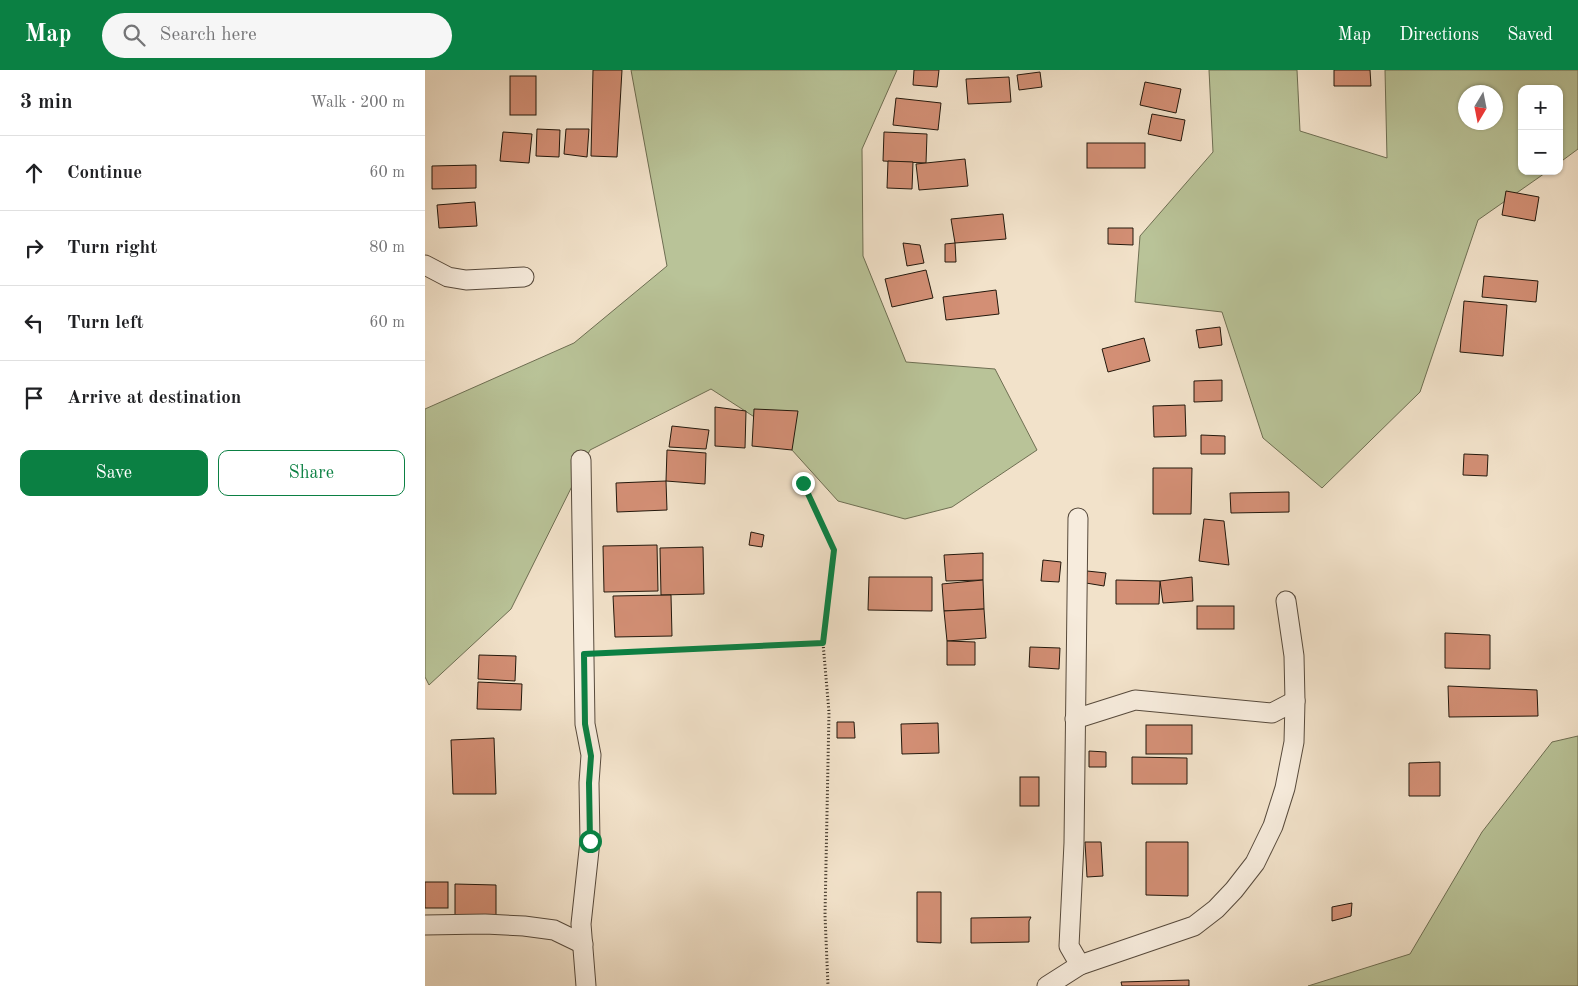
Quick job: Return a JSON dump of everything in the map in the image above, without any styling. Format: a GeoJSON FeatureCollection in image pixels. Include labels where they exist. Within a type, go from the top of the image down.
{"type":"FeatureCollection","features":[{"type":"Feature","properties":{"kind":"street"},"geometry":{"type":"LineString","coordinates":[[425,265],[448,277],[466,280],[524,277]]}},
{"type":"Feature","properties":{"kind":"street"},"geometry":{"type":"LineString","coordinates":[[581,460],[585,724],[591,756],[589,783],[590,841],[581,924],[587,986]]}},
{"type":"Feature","properties":{"kind":"street"},"geometry":{"type":"LineString","coordinates":[[1078,518],[1074,843],[1069,946],[1080,965]]}},
{"type":"Feature","properties":{"kind":"street"},"geometry":{"type":"LineString","coordinates":[[1047,986],[1080,965],[1194,926],[1216,909],[1255,863],[1273,826],[1285,788],[1294,742],[1294,656],[1286,601]]}},
{"type":"Feature","properties":{"kind":"street"},"geometry":{"type":"LineString","coordinates":[[1075,719],[1135,700],[1271,713],[1295,701]]}},
{"type":"Feature","properties":{"kind":"street"},"geometry":{"type":"LineString","coordinates":[[425,925],[485,924],[524,926],[554,930],[583,944]]}},
{"type":"Feature","properties":{"kind":"path"},"geometry":{"type":"LineString","coordinates":[[803,483],[834,550],[823,643],[829,712],[825,915],[828,986]]}},
{"type":"Feature","properties":{"kind":"path"},"geometry":{"type":"LineString","coordinates":[[584,654],[823,643]]}},
{"type":"Feature","properties":{"kind":"green space"},"geometry":{"type":"Polygon","coordinates":[[[631,70],[897,70],[862,149],[863,256],[906,362],[995,369],[1037,450],[952,507],[905,519],[838,501],[773,429],[711,389],[590,450],[511,609],[429,685],[425,677],[425,409],[574,343],[667,266],[631,70]]]}},
{"type":"Feature","properties":{"kind":"green space"},"geometry":{"type":"Polygon","coordinates":[[[1209,70],[1297,70],[1300,131],[1387,158],[1385,70],[1578,70],[1578,149],[1563,160],[1563,85],[1518,85],[1518,175],[1542,175],[1478,220],[1420,392],[1322,488],[1263,438],[1222,312],[1135,302],[1140,236],[1213,152],[1209,70]]]}},
{"type":"Feature","properties":{"kind":"green space"},"geometry":{"type":"Polygon","coordinates":[[[1578,736],[1578,986],[1308,986],[1410,954],[1482,832],[1552,742],[1578,736]]]}},
{"type":"Feature","properties":{"kind":"building"},"geometry":{"type":"Polygon","coordinates":[[[593,70],[622,70],[617,157],[591,156],[593,70]]]}},
{"type":"Feature","properties":{"kind":"building"},"geometry":{"type":"Polygon","coordinates":[[[914,70],[939,70],[937,87],[913,85],[914,70]]]}},
{"type":"Feature","properties":{"kind":"building"},"geometry":{"type":"Polygon","coordinates":[[[1334,70],[1370,70],[1371,86],[1334,86],[1334,70]]]}},
{"type":"Feature","properties":{"kind":"building"},"geometry":{"type":"Polygon","coordinates":[[[1040,72],[1042,87],[1019,90],[1017,75],[1040,72]]]}},
{"type":"Feature","properties":{"kind":"building"},"geometry":{"type":"Polygon","coordinates":[[[510,76],[536,76],[536,115],[510,115],[510,76]]]}},
{"type":"Feature","properties":{"kind":"building"},"geometry":{"type":"Polygon","coordinates":[[[1009,77],[1011,102],[968,104],[966,79],[1009,77]]]}},
{"type":"Feature","properties":{"kind":"building"},"geometry":{"type":"Polygon","coordinates":[[[1145,82],[1181,89],[1176,113],[1140,105],[1145,82]]]}},
{"type":"Feature","properties":{"kind":"building"},"geometry":{"type":"Polygon","coordinates":[[[896,98],[941,103],[938,130],[893,125],[896,98]]]}},
{"type":"Feature","properties":{"kind":"building"},"geometry":{"type":"Polygon","coordinates":[[[1152,114],[1185,120],[1181,141],[1148,134],[1152,114]]]}},
{"type":"Feature","properties":{"kind":"building"},"geometry":{"type":"Polygon","coordinates":[[[537,129],[560,130],[559,157],[536,156],[537,129]]]}},
{"type":"Feature","properties":{"kind":"building"},"geometry":{"type":"Polygon","coordinates":[[[566,129],[589,129],[587,157],[564,154],[566,129]]]}},
{"type":"Feature","properties":{"kind":"building"},"geometry":{"type":"Polygon","coordinates":[[[503,132],[532,134],[529,163],[500,161],[503,132]]]}},
{"type":"Feature","properties":{"kind":"building"},"geometry":{"type":"Polygon","coordinates":[[[884,132],[927,134],[926,163],[883,161],[884,132]]]}},
{"type":"Feature","properties":{"kind":"building"},"geometry":{"type":"Polygon","coordinates":[[[1087,143],[1145,143],[1145,168],[1087,168],[1087,143]]]}},
{"type":"Feature","properties":{"kind":"building"},"geometry":{"type":"Polygon","coordinates":[[[965,159],[968,186],[919,190],[916,164],[965,159]]]}},
{"type":"Feature","properties":{"kind":"building"},"geometry":{"type":"Polygon","coordinates":[[[888,161],[913,162],[912,189],[887,188],[888,161]]]}},
{"type":"Feature","properties":{"kind":"building"},"geometry":{"type":"Polygon","coordinates":[[[476,165],[476,188],[432,189],[432,166],[476,165]]]}},
{"type":"Feature","properties":{"kind":"building"},"geometry":{"type":"Polygon","coordinates":[[[1506,191],[1539,197],[1535,221],[1502,215],[1506,191]]]}},
{"type":"Feature","properties":{"kind":"building"},"geometry":{"type":"Polygon","coordinates":[[[475,202],[477,226],[439,228],[437,205],[475,202]]]}},
{"type":"Feature","properties":{"kind":"building"},"geometry":{"type":"Polygon","coordinates":[[[1003,214],[1006,239],[955,243],[951,219],[1003,214]]]}},
{"type":"Feature","properties":{"kind":"building"},"geometry":{"type":"Polygon","coordinates":[[[1108,228],[1133,228],[1133,245],[1108,244],[1108,228]]]}},
{"type":"Feature","properties":{"kind":"building"},"geometry":{"type":"Polygon","coordinates":[[[903,243],[920,245],[924,263],[907,266],[903,243]]]}},
{"type":"Feature","properties":{"kind":"building"},"geometry":{"type":"Polygon","coordinates":[[[955,243],[956,262],[945,262],[945,244],[955,243]]]}},
{"type":"Feature","properties":{"kind":"building"},"geometry":{"type":"Polygon","coordinates":[[[926,270],[933,298],[892,307],[885,279],[926,270]]]}},
{"type":"Feature","properties":{"kind":"building"},"geometry":{"type":"Polygon","coordinates":[[[1484,276],[1538,281],[1536,302],[1482,297],[1484,276]]]}},
{"type":"Feature","properties":{"kind":"building"},"geometry":{"type":"Polygon","coordinates":[[[996,290],[999,314],[946,320],[943,297],[996,290]]]}},
{"type":"Feature","properties":{"kind":"building"},"geometry":{"type":"Polygon","coordinates":[[[1464,301],[1507,305],[1503,356],[1460,352],[1464,301]]]}},
{"type":"Feature","properties":{"kind":"building"},"geometry":{"type":"Polygon","coordinates":[[[1220,327],[1222,345],[1199,348],[1196,330],[1220,327]]]}},
{"type":"Feature","properties":{"kind":"building"},"geometry":{"type":"Polygon","coordinates":[[[1144,338],[1150,361],[1108,372],[1102,349],[1144,338]]]}},
{"type":"Feature","properties":{"kind":"building"},"geometry":{"type":"Polygon","coordinates":[[[1222,380],[1222,401],[1194,402],[1194,381],[1222,380]]]}},
{"type":"Feature","properties":{"kind":"building"},"geometry":{"type":"Polygon","coordinates":[[[1185,405],[1186,436],[1154,437],[1153,406],[1185,405]]]}},
{"type":"Feature","properties":{"kind":"building"},"geometry":{"type":"Polygon","coordinates":[[[715,407],[746,411],[745,448],[715,446],[715,407]]]}},
{"type":"Feature","properties":{"kind":"building"},"geometry":{"type":"Polygon","coordinates":[[[754,409],[798,411],[792,450],[752,446],[754,409]]]}},
{"type":"Feature","properties":{"kind":"building"},"geometry":{"type":"Polygon","coordinates":[[[672,426],[709,430],[706,449],[669,447],[672,426]]]}},
{"type":"Feature","properties":{"kind":"building"},"geometry":{"type":"Polygon","coordinates":[[[1201,435],[1225,436],[1225,454],[1201,454],[1201,435]]]}},
{"type":"Feature","properties":{"kind":"building"},"geometry":{"type":"Polygon","coordinates":[[[667,450],[706,453],[705,484],[666,481],[667,450]]]}},
{"type":"Feature","properties":{"kind":"building"},"geometry":{"type":"Polygon","coordinates":[[[1464,454],[1488,455],[1487,476],[1463,475],[1464,454]]]}},
{"type":"Feature","properties":{"kind":"building"},"geometry":{"type":"Polygon","coordinates":[[[1153,468],[1192,468],[1191,514],[1153,514],[1153,468]]]}},
{"type":"Feature","properties":{"kind":"building"},"geometry":{"type":"Polygon","coordinates":[[[666,481],[667,510],[617,512],[616,483],[666,481]]]}},
{"type":"Feature","properties":{"kind":"building"},"geometry":{"type":"Polygon","coordinates":[[[1289,492],[1289,512],[1231,513],[1230,493],[1289,492]]]}},
{"type":"Feature","properties":{"kind":"building"},"geometry":{"type":"Polygon","coordinates":[[[1204,519],[1224,521],[1229,565],[1199,561],[1204,519]]]}},
{"type":"Feature","properties":{"kind":"building"},"geometry":{"type":"Polygon","coordinates":[[[751,532],[764,535],[762,547],[749,545],[751,532]]]}},
{"type":"Feature","properties":{"kind":"building"},"geometry":{"type":"Polygon","coordinates":[[[657,545],[658,591],[604,592],[603,546],[657,545]]]}},
{"type":"Feature","properties":{"kind":"building"},"geometry":{"type":"Polygon","coordinates":[[[703,547],[704,594],[661,595],[660,548],[703,547]]]}},
{"type":"Feature","properties":{"kind":"building"},"geometry":{"type":"Polygon","coordinates":[[[983,553],[983,580],[946,581],[944,555],[983,553]]]}},
{"type":"Feature","properties":{"kind":"building"},"geometry":{"type":"Polygon","coordinates":[[[1043,560],[1061,562],[1059,582],[1041,581],[1043,560]]]}},
{"type":"Feature","properties":{"kind":"building"},"geometry":{"type":"Polygon","coordinates":[[[1087,571],[1106,573],[1104,586],[1086,583],[1087,571]]]}},
{"type":"Feature","properties":{"kind":"building"},"geometry":{"type":"Polygon","coordinates":[[[869,577],[932,577],[932,611],[868,610],[869,577]]]}},
{"type":"Feature","properties":{"kind":"building"},"geometry":{"type":"Polygon","coordinates":[[[1192,577],[1193,601],[1163,603],[1160,581],[1192,577]]]}},
{"type":"Feature","properties":{"kind":"building"},"geometry":{"type":"Polygon","coordinates":[[[983,580],[984,609],[944,611],[942,584],[983,580]]]}},
{"type":"Feature","properties":{"kind":"building"},"geometry":{"type":"Polygon","coordinates":[[[1116,580],[1160,581],[1159,604],[1116,604],[1116,580]]]}},
{"type":"Feature","properties":{"kind":"building"},"geometry":{"type":"Polygon","coordinates":[[[671,595],[672,636],[615,637],[613,596],[671,595]]]}},
{"type":"Feature","properties":{"kind":"building"},"geometry":{"type":"Polygon","coordinates":[[[1197,606],[1234,606],[1234,629],[1197,629],[1197,606]]]}},
{"type":"Feature","properties":{"kind":"building"},"geometry":{"type":"Polygon","coordinates":[[[984,609],[986,638],[947,641],[944,611],[984,609]]]}},
{"type":"Feature","properties":{"kind":"building"},"geometry":{"type":"Polygon","coordinates":[[[1445,633],[1490,635],[1490,669],[1445,668],[1445,633]]]}},
{"type":"Feature","properties":{"kind":"building"},"geometry":{"type":"Polygon","coordinates":[[[947,641],[975,642],[975,665],[947,665],[947,641]]]}},
{"type":"Feature","properties":{"kind":"building"},"geometry":{"type":"Polygon","coordinates":[[[1030,647],[1060,648],[1059,669],[1029,667],[1030,647]]]}},
{"type":"Feature","properties":{"kind":"building"},"geometry":{"type":"Polygon","coordinates":[[[479,655],[516,656],[515,681],[478,679],[479,655]]]}},
{"type":"Feature","properties":{"kind":"building"},"geometry":{"type":"Polygon","coordinates":[[[478,682],[522,684],[521,710],[477,709],[478,682]]]}},
{"type":"Feature","properties":{"kind":"building"},"geometry":{"type":"Polygon","coordinates":[[[1448,686],[1537,690],[1538,716],[1449,717],[1448,686]]]}},
{"type":"Feature","properties":{"kind":"building"},"geometry":{"type":"Polygon","coordinates":[[[837,722],[854,722],[855,738],[837,738],[837,722]]]}},
{"type":"Feature","properties":{"kind":"building"},"geometry":{"type":"Polygon","coordinates":[[[938,723],[939,753],[902,754],[901,724],[938,723]]]}},
{"type":"Feature","properties":{"kind":"building"},"geometry":{"type":"Polygon","coordinates":[[[1146,725],[1192,725],[1192,754],[1146,754],[1146,725]]]}},
{"type":"Feature","properties":{"kind":"building"},"geometry":{"type":"Polygon","coordinates":[[[494,738],[496,794],[453,794],[451,740],[494,738]]]}},
{"type":"Feature","properties":{"kind":"building"},"geometry":{"type":"Polygon","coordinates":[[[1089,751],[1106,752],[1106,767],[1089,767],[1089,751]]]}},
{"type":"Feature","properties":{"kind":"building"},"geometry":{"type":"Polygon","coordinates":[[[1132,757],[1187,758],[1187,784],[1132,784],[1132,757]]]}},
{"type":"Feature","properties":{"kind":"building"},"geometry":{"type":"Polygon","coordinates":[[[1440,762],[1440,796],[1409,796],[1409,763],[1440,762]]]}},
{"type":"Feature","properties":{"kind":"building"},"geometry":{"type":"Polygon","coordinates":[[[1020,777],[1039,777],[1039,806],[1020,806],[1020,777]]]}},
{"type":"Feature","properties":{"kind":"building"},"geometry":{"type":"Polygon","coordinates":[[[1085,842],[1101,842],[1103,876],[1087,877],[1085,842]]]}},
{"type":"Feature","properties":{"kind":"building"},"geometry":{"type":"Polygon","coordinates":[[[1146,842],[1188,842],[1188,896],[1146,895],[1146,842]]]}},
{"type":"Feature","properties":{"kind":"building"},"geometry":{"type":"Polygon","coordinates":[[[425,882],[448,882],[448,908],[425,908],[425,882]]]}},
{"type":"Feature","properties":{"kind":"building"},"geometry":{"type":"Polygon","coordinates":[[[455,884],[496,885],[496,916],[455,916],[455,884]]]}},
{"type":"Feature","properties":{"kind":"building"},"geometry":{"type":"Polygon","coordinates":[[[917,892],[941,892],[941,943],[917,942],[917,892]]]}},
{"type":"Feature","properties":{"kind":"building"},"geometry":{"type":"Polygon","coordinates":[[[1352,903],[1351,916],[1332,921],[1332,907],[1352,903]]]}},
{"type":"Feature","properties":{"kind":"building"},"geometry":{"type":"Polygon","coordinates":[[[1031,917],[1029,921],[1029,942],[971,943],[971,918],[1031,917]]]}},
{"type":"Feature","properties":{"kind":"building"},"geometry":{"type":"Polygon","coordinates":[[[1189,980],[1189,986],[1122,986],[1121,982],[1189,980]]]}},
{"type":"Feature","properties":{"kind":"route"},"geometry":{"type":"LineString","coordinates":[[590,841],[589,783],[591,756],[585,724],[584,654],[823,643],[834,550],[803,483]]}}]}
